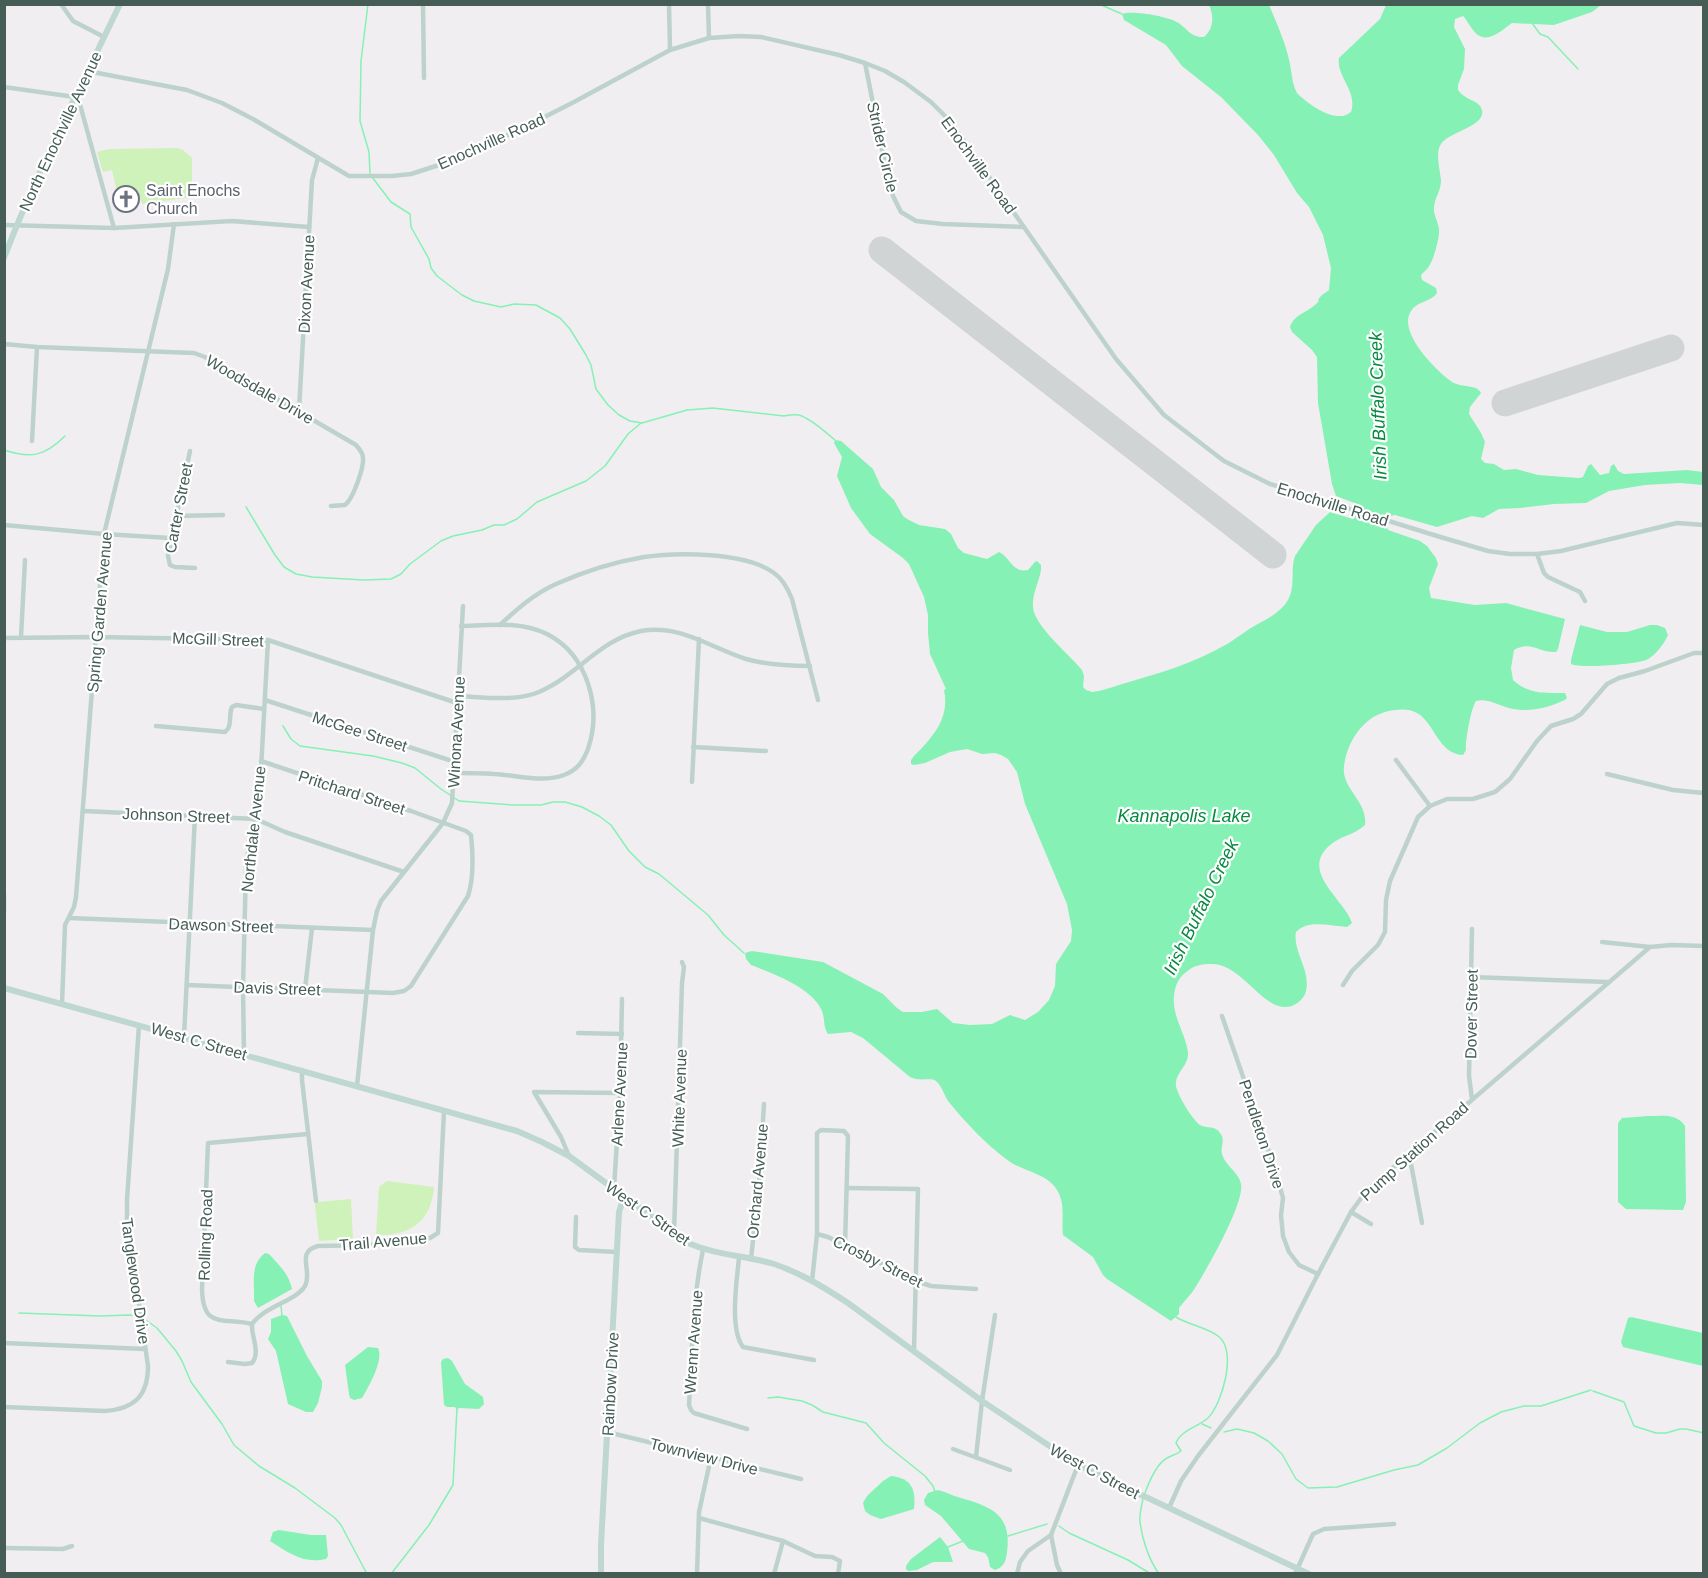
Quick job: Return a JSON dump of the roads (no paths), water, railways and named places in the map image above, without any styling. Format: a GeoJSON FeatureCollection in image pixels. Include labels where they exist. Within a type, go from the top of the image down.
{"type":"FeatureCollection","features":[{"type":"Feature","properties":{"kind":"main road","name":"North Enochville Avenue"},"geometry":{"type":"LineString","coordinates":[[4,258],[75,97],[120,4]]}},
{"type":"Feature","properties":{"kind":"main road","name":"West C Street"},"geometry":{"type":"LineString","coordinates":[[4,988],[517,1131],[542,1142],[569,1156],[674,1234],[703,1250],[772,1264],[812,1281],[848,1303],[982,1401],[1078,1466],[1296,1571],[1310,1574]]}},
{"type":"Feature","properties":{"kind":"main road","name":"Rainbow Drive"},"geometry":{"type":"LineString","coordinates":[[601,1574],[619,1212],[624,1196]]}},
{"type":"Feature","properties":{"kind":"street"},"geometry":{"type":"LineString","coordinates":[[61,4],[73,21],[104,37]]}},
{"type":"Feature","properties":{"kind":"street"},"geometry":{"type":"LineString","coordinates":[[423,4],[424,78]]}},
{"type":"Feature","properties":{"kind":"street"},"geometry":{"type":"LineString","coordinates":[[669,4],[670,50]]}},
{"type":"Feature","properties":{"kind":"street"},"geometry":{"type":"LineString","coordinates":[[708,4],[709,38]]}},
{"type":"Feature","properties":{"kind":"street","name":"Enochville Road"},"geometry":{"type":"LineString","coordinates":[[87,71],[187,90],[222,103],[254,119],[349,176],[392,176],[422,171],[517,131],[670,50],[709,38],[761,37],[830,53],[885,71],[931,102],[950,121],[1116,358],[1164,415],[1224,461],[1270,484],[1394,523],[1488,550],[1510,554],[1562,551],[1677,523],[1704,525]]}},
{"type":"Feature","properties":{"kind":"street","name":"Strider Circle"},"geometry":{"type":"LineString","coordinates":[[865,63],[885,164],[893,195],[901,212],[916,221],[943,225],[1023,226]]}},
{"type":"Feature","properties":{"kind":"street"},"geometry":{"type":"LineString","coordinates":[[4,87],[75,97],[79,101],[114,228]]}},
{"type":"Feature","properties":{"kind":"street","name":"Dixon Avenue"},"geometry":{"type":"LineString","coordinates":[[298,410],[312,180],[318,158]]}},
{"type":"Feature","properties":{"kind":"street"},"geometry":{"type":"LineString","coordinates":[[4,225],[114,228],[232,221],[309,227]]}},
{"type":"Feature","properties":{"kind":"street","name":"Spring Garden Avenue"},"geometry":{"type":"LineString","coordinates":[[62,1004],[65,926],[76,897],[104,534],[168,268],[174,224]]}},
{"type":"Feature","properties":{"kind":"street","name":"Woodsdale Drive"},"geometry":{"type":"LineString","coordinates":[[4,344],[148,350],[194,353],[205,357],[356,445],[363,454],[362,466],[352,498],[345,505],[331,506]]}},
{"type":"Feature","properties":{"kind":"street"},"geometry":{"type":"LineString","coordinates":[[32,441],[37,347]]}},
{"type":"Feature","properties":{"kind":"street","name":"Carter Street"},"geometry":{"type":"LineString","coordinates":[[190,451],[168,556],[170,565],[195,568]]}},
{"type":"Feature","properties":{"kind":"street"},"geometry":{"type":"LineString","coordinates":[[176,516],[223,515]]}},
{"type":"Feature","properties":{"kind":"street"},"geometry":{"type":"LineString","coordinates":[[4,525],[170,538]]}},
{"type":"Feature","properties":{"kind":"street"},"geometry":{"type":"LineString","coordinates":[[1537,554],[1544,573],[1548,577],[1580,592],[1585,601]]}},
{"type":"Feature","properties":{"kind":"street"},"geometry":{"type":"LineString","coordinates":[[500,625],[538,593],[601,567],[646,556],[728,556],[743,559],[776,573],[788,588],[818,700]]}},
{"type":"Feature","properties":{"kind":"street"},"geometry":{"type":"LineString","coordinates":[[21,637],[25,560]]}},
{"type":"Feature","properties":{"kind":"street","name":"Winona Avenue"},"geometry":{"type":"LineString","coordinates":[[357,1086],[373,930],[377,911],[381,901],[443,823],[452,803],[462,606]]}},
{"type":"Feature","properties":{"kind":"street"},"geometry":{"type":"LineString","coordinates":[[455,773],[531,778],[554,778],[566,774],[578,768],[585,757],[594,717],[592,698],[581,666],[567,649],[548,634],[522,626],[461,626]]}},
{"type":"Feature","properties":{"kind":"street"},"geometry":{"type":"LineString","coordinates":[[457,696],[497,697],[538,692],[581,666],[605,645],[642,631],[680,632],[745,658],[764,663],[810,666]]}},
{"type":"Feature","properties":{"kind":"street","name":"McGill Street"},"geometry":{"type":"LineString","coordinates":[[4,638],[268,640],[457,703]]}},
{"type":"Feature","properties":{"kind":"street"},"geometry":{"type":"LineString","coordinates":[[692,782],[699,639]]}},
{"type":"Feature","properties":{"kind":"street","name":"Northdale Avenue"},"geometry":{"type":"LineString","coordinates":[[244,1054],[243,987],[248,855],[259,807],[268,640]]}},
{"type":"Feature","properties":{"kind":"street"},"geometry":{"type":"LineString","coordinates":[[1343,985],[1352,971],[1378,945],[1385,932],[1386,900],[1390,880],[1418,817],[1430,807],[1448,799],[1473,799],[1495,792],[1510,779],[1537,741],[1551,726],[1581,714],[1607,684],[1694,653],[1704,653]]}},
{"type":"Feature","properties":{"kind":"street","name":"McGee Street"},"geometry":{"type":"LineString","coordinates":[[265,700],[455,762]]}},
{"type":"Feature","properties":{"kind":"street"},"geometry":{"type":"LineString","coordinates":[[156,726],[225,732],[230,725],[232,707],[236,705],[264,709]]}},
{"type":"Feature","properties":{"kind":"street"},"geometry":{"type":"LineString","coordinates":[[693,747],[766,751]]}},
{"type":"Feature","properties":{"kind":"street"},"geometry":{"type":"LineString","coordinates":[[1396,760],[1430,807]]}},
{"type":"Feature","properties":{"kind":"street","name":"Pritchard Street"},"geometry":{"type":"LineString","coordinates":[[261,761],[411,811],[466,831],[471,836],[471,880],[468,896],[411,986],[404,991],[393,993],[367,992]]}},
{"type":"Feature","properties":{"kind":"street"},"geometry":{"type":"LineString","coordinates":[[1607,774],[1673,790],[1704,793]]}},
{"type":"Feature","properties":{"kind":"street","name":"Johnson Street"},"geometry":{"type":"LineString","coordinates":[[83,811],[256,819],[285,832],[404,872]]}},
{"type":"Feature","properties":{"kind":"street"},"geometry":{"type":"LineString","coordinates":[[184,1037],[195,815]]}},
{"type":"Feature","properties":{"kind":"street"},"geometry":{"type":"LineString","coordinates":[[4,894],[4,913]]}},
{"type":"Feature","properties":{"kind":"street","name":"Dawson Street"},"geometry":{"type":"LineString","coordinates":[[69,918],[373,930]]}},
{"type":"Feature","properties":{"kind":"street"},"geometry":{"type":"LineString","coordinates":[[305,989],[312,928]]}},
{"type":"Feature","properties":{"kind":"street","name":"Dover Street"},"geometry":{"type":"LineString","coordinates":[[1472,929],[1469,1076],[1472,1099]]}},
{"type":"Feature","properties":{"kind":"street"},"geometry":{"type":"LineString","coordinates":[[1602,942],[1650,947],[1704,946]]}},
{"type":"Feature","properties":{"kind":"street","name":"Pump Station Road"},"geometry":{"type":"LineString","coordinates":[[1169,1508],[1181,1481],[1198,1456],[1277,1355],[1350,1212],[1367,1190],[1650,947]]}},
{"type":"Feature","properties":{"kind":"street","name":"White Avenue"},"geometry":{"type":"LineString","coordinates":[[674,1234],[684,967],[681,962]]}},
{"type":"Feature","properties":{"kind":"street"},"geometry":{"type":"LineString","coordinates":[[1471,977],[1607,982]]}},
{"type":"Feature","properties":{"kind":"street","name":"Davis Street"},"geometry":{"type":"LineString","coordinates":[[187,985],[367,992]]}},
{"type":"Feature","properties":{"kind":"street","name":"Arlene Avenue"},"geometry":{"type":"LineString","coordinates":[[614,1188],[620,1093],[622,999]]}},
{"type":"Feature","properties":{"kind":"street","name":"Pendleton Drive"},"geometry":{"type":"LineString","coordinates":[[1222,1016],[1283,1198],[1282,1236],[1289,1252],[1299,1265],[1318,1274]]}},
{"type":"Feature","properties":{"kind":"street","name":"Tanglewood Drive"},"geometry":{"type":"LineString","coordinates":[[4,1407],[105,1412],[129,1406],[141,1397],[146,1387],[148,1366],[127,1210],[139,1025]]}},
{"type":"Feature","properties":{"kind":"street"},"geometry":{"type":"LineString","coordinates":[[578,1033],[622,1034]]}},
{"type":"Feature","properties":{"kind":"street"},"geometry":{"type":"LineString","coordinates":[[302,1070],[316,1201]]}},
{"type":"Feature","properties":{"kind":"street"},"geometry":{"type":"LineString","coordinates":[[569,1156],[561,1137],[534,1092],[620,1093]]}},
{"type":"Feature","properties":{"kind":"street","name":"Orchard Avenue"},"geometry":{"type":"LineString","coordinates":[[751,1259],[764,1104]]}},
{"type":"Feature","properties":{"kind":"street","name":"Trail Avenue"},"geometry":{"type":"LineString","coordinates":[[252,1324],[258,1316],[298,1294],[304,1288],[307,1281],[307,1251],[311,1247],[370,1245],[430,1238],[438,1233],[444,1111]]}},
{"type":"Feature","properties":{"kind":"street"},"geometry":{"type":"LineString","coordinates":[[812,1281],[817,1234],[817,1133],[821,1130],[844,1131],[848,1136],[846,1246]]}},
{"type":"Feature","properties":{"kind":"street","name":"Rolling Road"},"geometry":{"type":"LineString","coordinates":[[252,1324],[212,1318],[204,1308],[202,1289],[208,1143],[308,1134]]}},
{"type":"Feature","properties":{"kind":"street"},"geometry":{"type":"LineString","coordinates":[[1409,1153],[1422,1223]]}},
{"type":"Feature","properties":{"kind":"street"},"geometry":{"type":"LineString","coordinates":[[848,1188],[918,1189],[914,1351]]}},
{"type":"Feature","properties":{"kind":"street"},"geometry":{"type":"LineString","coordinates":[[1350,1212],[1371,1224]]}},
{"type":"Feature","properties":{"kind":"street"},"geometry":{"type":"LineString","coordinates":[[576,1217],[575,1247],[579,1250],[617,1252]]}},
{"type":"Feature","properties":{"kind":"street","name":"Crosby Street"},"geometry":{"type":"LineString","coordinates":[[817,1234],[828,1237],[916,1281],[931,1286],[976,1289]]}},
{"type":"Feature","properties":{"kind":"street","name":"Wrenn Avenue"},"geometry":{"type":"LineString","coordinates":[[703,1250],[695,1302],[691,1410],[694,1413],[747,1429]]}},
{"type":"Feature","properties":{"kind":"street"},"geometry":{"type":"LineString","coordinates":[[739,1258],[735,1311],[739,1342],[743,1347],[814,1360]]}},
{"type":"Feature","properties":{"kind":"street"},"geometry":{"type":"LineString","coordinates":[[976,1457],[995,1315]]}},
{"type":"Feature","properties":{"kind":"street"},"geometry":{"type":"LineString","coordinates":[[228,1362],[252,1363],[256,1358],[251,1331],[252,1324]]}},
{"type":"Feature","properties":{"kind":"street"},"geometry":{"type":"LineString","coordinates":[[4,1343],[145,1349]]}},
{"type":"Feature","properties":{"kind":"street","name":"Townview Drive"},"geometry":{"type":"LineString","coordinates":[[607,1432],[801,1479]]}},
{"type":"Feature","properties":{"kind":"street"},"geometry":{"type":"LineString","coordinates":[[952,1449],[1010,1470]]}},
{"type":"Feature","properties":{"kind":"street"},"geometry":{"type":"LineString","coordinates":[[697,1574],[699,1518],[711,1457]]}},
{"type":"Feature","properties":{"kind":"street"},"geometry":{"type":"LineString","coordinates":[[1061,1574],[1051,1536],[1078,1466]]}},
{"type":"Feature","properties":{"kind":"street"},"geometry":{"type":"LineString","coordinates":[[699,1518],[783,1541],[815,1556],[837,1558],[840,1561],[838,1574]]}},
{"type":"Feature","properties":{"kind":"street"},"geometry":{"type":"LineString","coordinates":[[1296,1571],[1313,1534],[1324,1530],[1394,1524]]}},
{"type":"Feature","properties":{"kind":"street"},"geometry":{"type":"LineString","coordinates":[[1017,1574],[1020,1562],[1028,1551],[1051,1536]]}},
{"type":"Feature","properties":{"kind":"street"},"geometry":{"type":"LineString","coordinates":[[774,1574],[783,1541]]}},
{"type":"Feature","properties":{"kind":"street"},"geometry":{"type":"LineString","coordinates":[[4,1548],[63,1549],[72,1546]]}},
{"type":"Feature","properties":{"kind":"water","name":"Kannapolis Lake"},"geometry":{"type":"Polygon","coordinates":[[[1209,5],[1269,5],[1286,49],[1297,93],[1322,112],[1338,116],[1351,112],[1352,104],[1352,97],[1339,65],[1339,58],[1380,19],[1386,5],[1601,5],[1592,12],[1554,25],[1512,23],[1487,37],[1478,35],[1463,16],[1455,19],[1454,27],[1465,49],[1464,69],[1458,90],[1478,104],[1482,113],[1475,123],[1445,140],[1439,147],[1441,184],[1434,210],[1439,229],[1438,238],[1432,261],[1421,275],[1422,280],[1436,288],[1437,293],[1411,311],[1408,320],[1409,329],[1420,350],[1445,377],[1456,384],[1476,388],[1481,393],[1470,407],[1469,414],[1485,442],[1481,459],[1485,463],[1494,464],[1504,470],[1516,469],[1538,475],[1579,478],[1583,477],[1591,464],[1600,475],[1609,473],[1614,464],[1618,471],[1624,474],[1687,470],[1703,472],[1703,485],[1680,483],[1645,485],[1609,491],[1586,503],[1499,509],[1483,518],[1472,516],[1437,527],[1395,515],[1390,516],[1388,530],[1420,541],[1436,558],[1438,564],[1429,588],[1431,598],[1475,605],[1506,603],[1565,619],[1556,652],[1520,647],[1514,650],[1511,668],[1513,680],[1524,688],[1542,693],[1565,693],[1567,698],[1531,710],[1509,708],[1488,701],[1476,701],[1463,755],[1455,753],[1442,744],[1417,713],[1401,709],[1375,716],[1354,737],[1344,766],[1346,782],[1363,809],[1365,825],[1329,846],[1321,856],[1319,866],[1321,875],[1352,923],[1347,927],[1313,924],[1296,932],[1297,947],[1305,970],[1307,986],[1303,998],[1292,1006],[1282,1007],[1272,1003],[1233,971],[1211,964],[1194,967],[1178,981],[1174,1004],[1185,1039],[1188,1058],[1177,1077],[1177,1090],[1189,1113],[1197,1122],[1216,1129],[1222,1136],[1224,1158],[1240,1180],[1241,1193],[1215,1254],[1199,1282],[1179,1308],[1179,1314],[1171,1321],[1107,1279],[1093,1257],[1063,1235],[1063,1212],[1057,1190],[1047,1179],[1012,1163],[990,1146],[948,1101],[936,1081],[910,1077],[863,1038],[851,1032],[828,1034],[822,1011],[810,995],[791,982],[751,965],[745,953],[752,951],[823,962],[883,994],[903,1012],[937,1009],[953,1023],[970,1025],[992,1024],[1010,1015],[1025,1020],[1038,1012],[1049,1000],[1055,986],[1056,964],[1071,941],[1072,930],[1067,904],[1025,804],[1017,772],[1008,759],[995,753],[982,754],[967,749],[950,752],[925,763],[911,764],[911,760],[928,742],[942,718],[945,709],[944,690],[946,689],[930,654],[928,615],[924,597],[909,564],[870,534],[851,508],[837,476],[842,457],[834,443],[835,440],[841,441],[873,469],[881,487],[894,500],[907,519],[919,525],[945,529],[964,553],[987,559],[999,552],[1015,567],[1023,570],[1028,570],[1037,561],[1041,565],[1041,570],[1034,597],[1035,615],[1039,623],[1082,670],[1083,687],[1092,692],[1189,662],[1229,643],[1274,615],[1288,600],[1292,589],[1295,556],[1316,525],[1330,512],[1353,519],[1355,516],[1357,504],[1336,496],[1332,484],[1318,403],[1317,357],[1292,332],[1290,327],[1294,319],[1312,307],[1329,290],[1331,268],[1323,235],[1309,207],[1258,135],[1221,97],[1182,66],[1166,45],[1124,20],[1122,14],[1141,13],[1164,17],[1179,23],[1195,36],[1204,37],[1210,30],[1212,22],[1209,5]]]}},
{"type":"Feature","properties":{"kind":"water"},"geometry":{"type":"Polygon","coordinates":[[[1580,625],[1607,632],[1627,632],[1657,625],[1665,628],[1668,635],[1653,656],[1646,660],[1608,665],[1576,665],[1571,664],[1571,660],[1580,625]]]}},
{"type":"Feature","properties":{"kind":"water"},"geometry":{"type":"Polygon","coordinates":[[[1673,1117],[1685,1126],[1686,1202],[1683,1210],[1626,1209],[1618,1202],[1618,1123],[1622,1118],[1673,1117]]]}},
{"type":"Feature","properties":{"kind":"water"},"geometry":{"type":"Polygon","coordinates":[[[265,1253],[269,1254],[283,1270],[292,1289],[258,1308],[254,1301],[254,1276],[257,1263],[265,1253]]]}},
{"type":"Feature","properties":{"kind":"water"},"geometry":{"type":"Polygon","coordinates":[[[282,1315],[287,1316],[322,1381],[318,1403],[313,1412],[306,1412],[288,1404],[276,1351],[268,1339],[271,1332],[271,1319],[282,1315]]]}},
{"type":"Feature","properties":{"kind":"water"},"geometry":{"type":"Polygon","coordinates":[[[1628,1318],[1703,1333],[1703,1366],[1623,1347],[1621,1342],[1628,1318]]]}},
{"type":"Feature","properties":{"kind":"water"},"geometry":{"type":"Polygon","coordinates":[[[368,1347],[378,1348],[379,1359],[372,1380],[362,1398],[354,1400],[350,1398],[345,1365],[368,1347]]]}},
{"type":"Feature","properties":{"kind":"water"},"geometry":{"type":"Polygon","coordinates":[[[448,1358],[465,1384],[483,1397],[484,1404],[479,1409],[459,1408],[457,1410],[455,1407],[444,1405],[441,1362],[448,1358]]]}},
{"type":"Feature","properties":{"kind":"water"},"geometry":{"type":"Polygon","coordinates":[[[891,1476],[904,1479],[911,1486],[914,1509],[881,1519],[870,1515],[865,1511],[863,1503],[867,1496],[891,1476]]]}},
{"type":"Feature","properties":{"kind":"water"},"geometry":{"type":"Polygon","coordinates":[[[938,1490],[982,1505],[997,1514],[1003,1521],[1008,1539],[1006,1558],[1001,1567],[995,1570],[990,1567],[985,1553],[969,1549],[941,1516],[925,1505],[924,1500],[928,1493],[938,1490]]]}},
{"type":"Feature","properties":{"kind":"water"},"geometry":{"type":"Polygon","coordinates":[[[279,1530],[326,1535],[328,1556],[326,1559],[310,1560],[290,1553],[270,1541],[273,1532],[279,1530]]]}},
{"type":"Feature","properties":{"kind":"water"},"geometry":{"type":"Polygon","coordinates":[[[940,1537],[948,1547],[953,1562],[933,1562],[917,1570],[908,1571],[906,1569],[911,1559],[940,1537]]]}},
{"type":"Feature","properties":{"kind":"waterway"},"geometry":{"type":"LineString","coordinates":[[368,4],[361,61],[360,121],[369,152],[370,173]]}},
{"type":"Feature","properties":{"kind":"waterway"},"geometry":{"type":"LineString","coordinates":[[1099,4],[1122,14]]}},
{"type":"Feature","properties":{"kind":"waterway"},"geometry":{"type":"LineString","coordinates":[[1532,23],[1540,34],[1548,37],[1578,69]]}},
{"type":"Feature","properties":{"kind":"waterway"},"geometry":{"type":"LineString","coordinates":[[372,177],[391,202],[410,214],[411,227],[437,276],[462,295],[474,301],[501,307],[514,304],[536,305],[560,318],[570,329],[586,355],[591,365],[596,389],[619,415],[630,421],[642,423],[687,410],[713,408],[784,416],[797,415],[804,417],[835,440]]}},
{"type":"Feature","properties":{"kind":"waterway"},"geometry":{"type":"LineString","coordinates":[[246,507],[275,555],[284,567],[296,574],[364,580],[391,579],[401,574],[410,564],[441,541],[494,525],[504,525],[517,519],[537,502],[586,481],[605,466],[628,434],[641,423]]}},
{"type":"Feature","properties":{"kind":"waterway"},"geometry":{"type":"LineString","coordinates":[[4,450],[30,455],[37,454],[51,448],[65,436]]}},
{"type":"Feature","properties":{"kind":"waterway"},"geometry":{"type":"LineString","coordinates":[[283,726],[291,739],[300,746],[373,756],[415,768],[459,801],[513,805],[565,802],[582,807],[611,825],[629,851],[645,867],[659,874],[708,915],[724,935],[744,953]]}},
{"type":"Feature","properties":{"kind":"waterway"},"geometry":{"type":"LineString","coordinates":[[281,1306],[282,1316]]}},
{"type":"Feature","properties":{"kind":"waterway"},"geometry":{"type":"LineString","coordinates":[[19,1313],[138,1316]]}},
{"type":"Feature","properties":{"kind":"waterway","name":"Irish Buffalo Creek"},"geometry":{"type":"LineString","coordinates":[[1145,1493],[1159,1464],[1181,1451],[1176,1443],[1178,1439],[1208,1418],[1213,1411],[1223,1390],[1226,1377],[1227,1353],[1224,1343],[1213,1333],[1176,1317]]}},
{"type":"Feature","properties":{"kind":"waterway"},"geometry":{"type":"LineString","coordinates":[[143,1318],[157,1328],[176,1351],[191,1382],[222,1424],[234,1445],[259,1466],[295,1488],[335,1518],[367,1574]]}},
{"type":"Feature","properties":{"kind":"waterway"},"geometry":{"type":"LineString","coordinates":[[1224,1432],[1237,1429],[1254,1433],[1268,1441],[1282,1454],[1296,1479],[1308,1488],[1337,1487],[1418,1465],[1447,1448],[1480,1423],[1501,1412],[1524,1406],[1541,1406],[1591,1390]]}},
{"type":"Feature","properties":{"kind":"waterway"},"geometry":{"type":"LineString","coordinates":[[1593,1391],[1624,1402],[1634,1426],[1656,1433],[1680,1429],[1704,1433]]}},
{"type":"Feature","properties":{"kind":"waterway"},"geometry":{"type":"LineString","coordinates":[[768,1398],[778,1397],[802,1401],[823,1412],[866,1423],[884,1443],[925,1476],[935,1492]]}},
{"type":"Feature","properties":{"kind":"waterway"},"geometry":{"type":"LineString","coordinates":[[391,1574],[429,1525],[453,1485],[457,1408]]}},
{"type":"Feature","properties":{"kind":"waterway"},"geometry":{"type":"LineString","coordinates":[[1202,1424],[1211,1428]]}},
{"type":"Feature","properties":{"kind":"waterway","name":"Irish Buffalo Creek"},"geometry":{"type":"LineString","coordinates":[[1143,1498],[1140,1513],[1142,1535],[1149,1556],[1159,1574]]}},
{"type":"Feature","properties":{"kind":"waterway"},"geometry":{"type":"LineString","coordinates":[[1008,1536],[1047,1524]]}},
{"type":"Feature","properties":{"kind":"waterway"},"geometry":{"type":"LineString","coordinates":[[1059,1526],[1151,1574]]}},
{"type":"Feature","properties":{"kind":"waterway"},"geometry":{"type":"LineString","coordinates":[[948,1547],[963,1541]]}},
{"type":"Feature","properties":{"kind":"place","name":"Saint Enochs Church"},"geometry":{"type":"Point","coordinates":[126,199]}}]}
